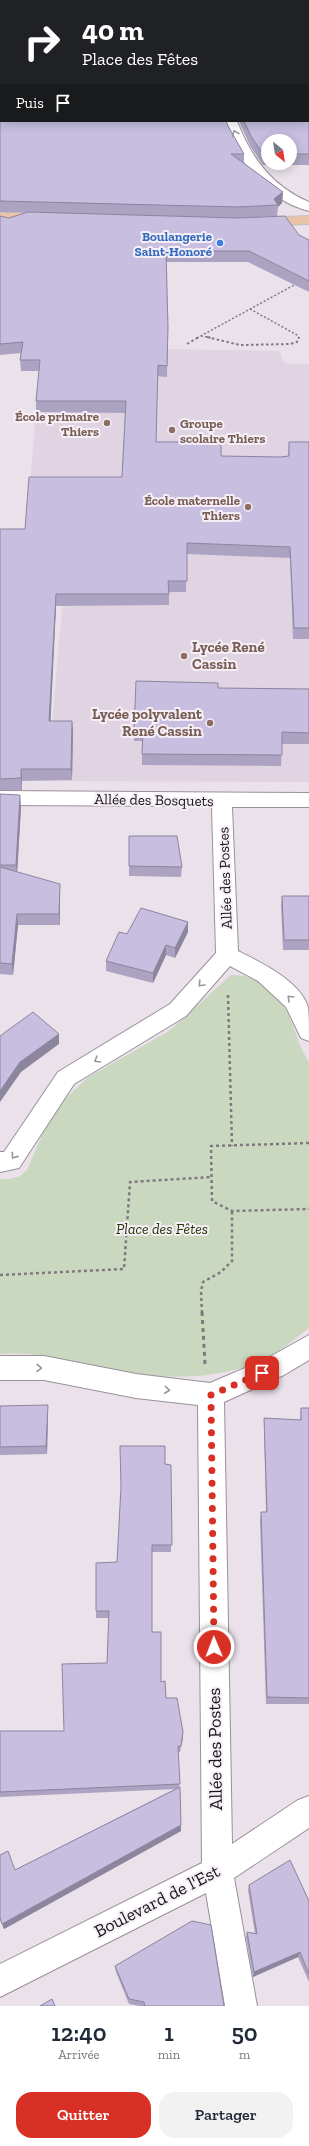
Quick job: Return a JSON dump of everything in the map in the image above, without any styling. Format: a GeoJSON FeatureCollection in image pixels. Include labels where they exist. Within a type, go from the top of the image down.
{"type":"FeatureCollection","features":[{"type":"Feature","properties":{"kind":"main road"},"geometry":{"type":"LineString","coordinates":[[0,217],[30,217],[54,223],[0,228]]}},
{"type":"Feature","properties":{"kind":"main road"},"geometry":{"type":"LineString","coordinates":[[309,220],[246,223],[309,228]]}},
{"type":"Feature","properties":{"kind":"street"},"geometry":{"type":"LineString","coordinates":[[230,122],[247,160],[258,174],[293,201],[309,207]]}},
{"type":"Feature","properties":{"kind":"street"},"geometry":{"type":"LineString","coordinates":[[0,223],[10,223],[30,217]]}},
{"type":"Feature","properties":{"kind":"street","name":"Allée des Bosquets"},"geometry":{"type":"LineString","coordinates":[[0,798],[309,800]]}},
{"type":"Feature","properties":{"kind":"street","name":"Allée des Postes"},"geometry":{"type":"LineString","coordinates":[[222,800],[227,955]]}},
{"type":"Feature","properties":{"kind":"street"},"geometry":{"type":"LineString","coordinates":[[0,1162],[11,1161],[66,1078],[178,1010],[227,955],[266,975],[295,1002],[309,1032]]}},
{"type":"Feature","properties":{"kind":"street"},"geometry":{"type":"LineString","coordinates":[[0,1368],[44,1368],[136,1386],[211,1395],[275,1368],[309,1346]]}},
{"type":"Feature","properties":{"kind":"street","name":"Allée des Postes"},"geometry":{"type":"LineString","coordinates":[[211,1395],[217,1872],[241,2006]]}},
{"type":"Feature","properties":{"kind":"street","name":"Boulevard de l'Est"},"geometry":{"type":"LineString","coordinates":[[0,1981],[217,1872],[309,1812]]}},
{"type":"Feature","properties":{"kind":"path"},"geometry":{"type":"LineString","coordinates":[[186,344],[302,281]]}},
{"type":"Feature","properties":{"kind":"path"},"geometry":{"type":"LineString","coordinates":[[201,336],[240,345],[290,344],[297,342],[299,338],[297,335],[250,309]]}},
{"type":"Feature","properties":{"kind":"path"},"geometry":{"type":"LineString","coordinates":[[227,955],[232,1146]]}},
{"type":"Feature","properties":{"kind":"path"},"geometry":{"type":"LineString","coordinates":[[309,1143],[211,1146],[212,1201],[232,1211],[309,1209]]}},
{"type":"Feature","properties":{"kind":"path"},"geometry":{"type":"LineString","coordinates":[[0,1275],[124,1269],[130,1182],[212,1177]]}},
{"type":"Feature","properties":{"kind":"path"},"geometry":{"type":"LineString","coordinates":[[211,1395],[206,1375],[201,1291],[203,1282],[221,1272],[232,1261],[232,1211]]}},
{"type":"Feature","properties":{"kind":"shaded area"},"geometry":{"type":"Polygon","coordinates":[[[158,349],[280,351],[283,362],[289,364],[309,364],[309,782],[47,781],[69,530],[26,530],[40,371],[158,349]]]}},
{"type":"Feature","properties":{"kind":"green space","name":"Place des Fêtes"},"geometry":{"type":"Polygon","coordinates":[[[231,975],[245,976],[253,979],[265,986],[275,995],[288,1013],[298,1041],[309,1062],[309,1328],[267,1358],[226,1372],[183,1377],[117,1371],[37,1355],[12,1353],[0,1354],[0,1179],[10,1179],[20,1176],[27,1170],[48,1121],[65,1099],[87,1078],[169,1031],[231,975]]]}},
{"type":"Feature","properties":{"kind":"building"},"geometry":{"type":"Polygon","coordinates":[[[0,122],[226,122],[244,154],[231,154],[283,192],[274,199],[278,205],[238,207],[0,201],[0,122]]]}},
{"type":"Feature","properties":{"kind":"building"},"geometry":{"type":"Polygon","coordinates":[[[244,122],[309,122],[309,154],[297,154],[297,134],[261,134],[261,151],[251,136],[244,122]]]}},
{"type":"Feature","properties":{"kind":"building"},"geometry":{"type":"Polygon","coordinates":[[[28,212],[238,218],[285,216],[299,235],[309,240],[309,281],[249,251],[166,251],[168,327],[167,366],[158,365],[156,442],[221,442],[221,456],[280,457],[289,456],[289,442],[309,442],[309,628],[294,628],[290,547],[187,543],[187,581],[168,581],[169,594],[56,594],[49,721],[72,721],[71,769],[21,769],[21,778],[0,779],[0,529],[25,529],[29,477],[122,477],[126,401],[36,401],[40,360],[20,360],[23,342],[0,344],[0,216],[9,218],[28,212]]]}},
{"type":"Feature","properties":{"kind":"building"},"geometry":{"type":"Polygon","coordinates":[[[136,681],[218,683],[218,688],[309,689],[309,733],[282,732],[282,755],[142,754],[143,730],[134,730],[136,681]]]}},
{"type":"Feature","properties":{"kind":"building"},"geometry":{"type":"Polygon","coordinates":[[[0,794],[20,795],[16,865],[0,865],[0,794]]]}},
{"type":"Feature","properties":{"kind":"building"},"geometry":{"type":"Polygon","coordinates":[[[129,836],[177,836],[182,867],[129,866],[129,836]]]}},
{"type":"Feature","properties":{"kind":"building"},"geometry":{"type":"Polygon","coordinates":[[[0,867],[60,884],[59,914],[17,914],[12,964],[0,963],[0,867]]]}},
{"type":"Feature","properties":{"kind":"building"},"geometry":{"type":"Polygon","coordinates":[[[282,896],[309,896],[309,940],[284,940],[282,896]]]}},
{"type":"Feature","properties":{"kind":"building"},"geometry":{"type":"Polygon","coordinates":[[[141,908],[188,922],[175,948],[166,945],[153,973],[106,961],[119,932],[127,934],[141,908]]]}},
{"type":"Feature","properties":{"kind":"building"},"geometry":{"type":"Polygon","coordinates":[[[33,1012],[59,1034],[20,1062],[0,1091],[0,1036],[33,1012]]]}},
{"type":"Feature","properties":{"kind":"building"},"geometry":{"type":"Polygon","coordinates":[[[48,1405],[46,1446],[0,1447],[0,1406],[48,1405]]]}},
{"type":"Feature","properties":{"kind":"building"},"geometry":{"type":"Polygon","coordinates":[[[301,1408],[309,1408],[309,1698],[267,1697],[261,1512],[267,1512],[264,1418],[301,1420],[301,1408]]]}},
{"type":"Feature","properties":{"kind":"building"},"geometry":{"type":"Polygon","coordinates":[[[120,1446],[165,1446],[165,1464],[171,1465],[172,1545],[152,1545],[152,1632],[161,1632],[161,1682],[165,1681],[166,1698],[177,1698],[183,1732],[181,1746],[178,1746],[180,1784],[0,1792],[0,1731],[64,1731],[62,1664],[107,1663],[109,1611],[96,1611],[96,1563],[117,1562],[121,1487],[120,1446]]]}},
{"type":"Feature","properties":{"kind":"building"},"geometry":{"type":"Polygon","coordinates":[[[180,1787],[181,1825],[2,1924],[0,1918],[0,1855],[8,1851],[15,1870],[180,1787]]]}},
{"type":"Feature","properties":{"kind":"building"},"geometry":{"type":"Polygon","coordinates":[[[290,1860],[309,1901],[309,1974],[300,1952],[254,1972],[247,1932],[257,1934],[249,1885],[290,1860]]]}},
{"type":"Feature","properties":{"kind":"building"},"geometry":{"type":"Polygon","coordinates":[[[192,1921],[211,1925],[224,2006],[145,2006],[144,2002],[129,1999],[115,1966],[192,1921]]]}},
{"type":"Feature","properties":{"kind":"building"},"geometry":{"type":"Polygon","coordinates":[[[52,1999],[55,2006],[40,2006],[52,1999]]]}},
{"type":"Feature","properties":{"kind":"place","name":"Boulangerie Saint-Honoré"},"geometry":{"type":"Point","coordinates":[220,243]}},
{"type":"Feature","properties":{"kind":"place","name":"École primaire Thiers"},"geometry":{"type":"Point","coordinates":[107,423]}},
{"type":"Feature","properties":{"kind":"place","name":"Groupe scolaire Thiers"},"geometry":{"type":"Point","coordinates":[172,430]}},
{"type":"Feature","properties":{"kind":"place","name":"École maternelle Thiers"},"geometry":{"type":"Point","coordinates":[248,507]}},
{"type":"Feature","properties":{"kind":"place","name":"Lycée René Cassin"},"geometry":{"type":"Point","coordinates":[184,656]}},
{"type":"Feature","properties":{"kind":"place","name":"Lycée polyvalent René Cassin"},"geometry":{"type":"Point","coordinates":[210,723]}},
{"type":"Feature","properties":{"kind":"route"},"geometry":{"type":"LineString","coordinates":[[214,1647],[211,1395],[262,1373]]}}]}
